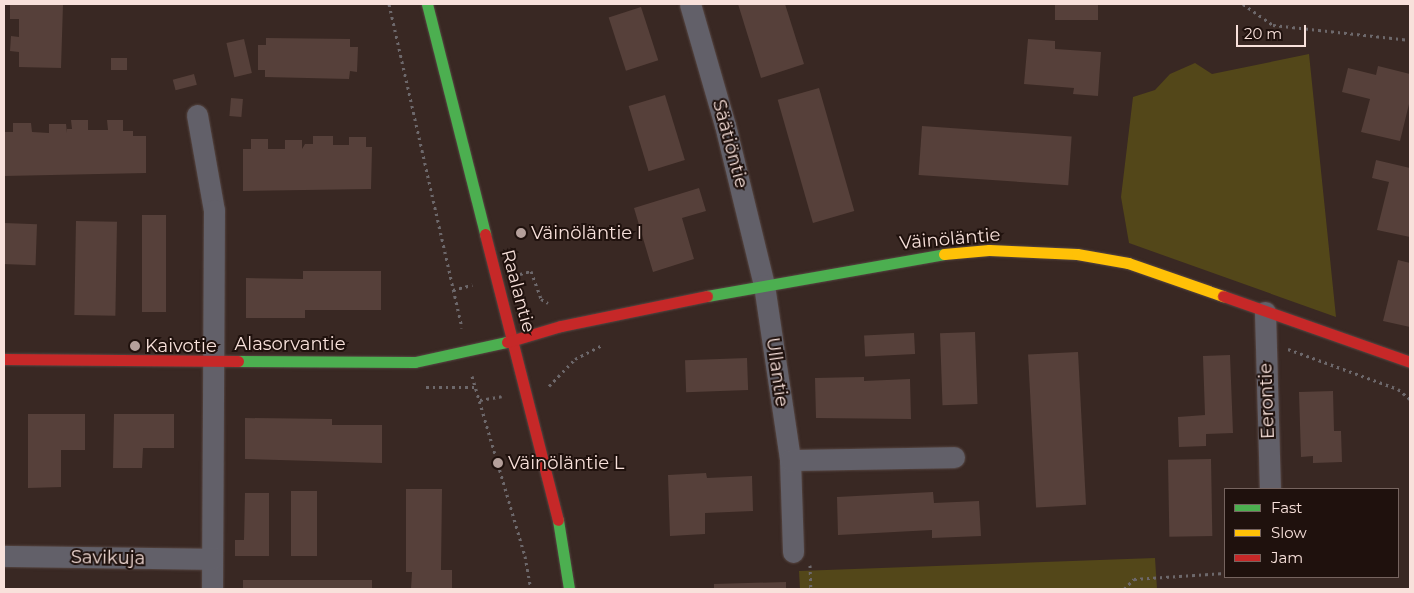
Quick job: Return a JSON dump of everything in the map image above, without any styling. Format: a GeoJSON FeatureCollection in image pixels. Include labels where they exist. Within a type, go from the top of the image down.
{"type":"FeatureCollection","features":[{"type":"Feature","properties":{"kind":"street","name":"Raalantie"},"geometry":{"type":"LineString","coordinates":[[428,4],[562,536],[569,589]]}},
{"type":"Feature","properties":{"kind":"street","name":"Säätiöntie"},"geometry":{"type":"LineString","coordinates":[[690,4],[732,152],[764,285]]}},
{"type":"Feature","properties":{"kind":"street"},"geometry":{"type":"LineString","coordinates":[[197,115],[214,210],[215,362],[212,589]]}},
{"type":"Feature","properties":{"kind":"street","name":"Väinöläntie"},"geometry":{"type":"LineString","coordinates":[[513,341],[561,326],[764,285],[917,257],[989,250],[1077,254],[1128,263],[1410,362]]}},
{"type":"Feature","properties":{"kind":"street","name":"Ullantie"},"geometry":{"type":"LineString","coordinates":[[764,285],[790,460],[793,552]]}},
{"type":"Feature","properties":{"kind":"street","name":"Eerontie"},"geometry":{"type":"LineString","coordinates":[[1265,312],[1270,488]]}},
{"type":"Feature","properties":{"kind":"street","name":"Alasorvantie"},"geometry":{"type":"LineString","coordinates":[[4,359],[415,362],[513,341]]}},
{"type":"Feature","properties":{"kind":"street"},"geometry":{"type":"LineString","coordinates":[[790,460],[954,457]]}},
{"type":"Feature","properties":{"kind":"street","name":"Savikuja"},"geometry":{"type":"LineString","coordinates":[[4,556],[212,559]]}},
{"type":"Feature","properties":{"kind":"path"},"geometry":{"type":"LineString","coordinates":[[389,4],[454,290]]}},
{"type":"Feature","properties":{"kind":"path"},"geometry":{"type":"LineString","coordinates":[[1244,4],[1273,25],[1410,40]]}},
{"type":"Feature","properties":{"kind":"path"},"geometry":{"type":"LineString","coordinates":[[480,400],[549,386],[575,359],[611,341]]}},
{"type":"Feature","properties":{"kind":"path"},"geometry":{"type":"LineString","coordinates":[[1265,341],[1398,389],[1410,399]]}},
{"type":"Feature","properties":{"kind":"path"},"geometry":{"type":"LineString","coordinates":[[475,387],[525,556],[531,589]]}},
{"type":"Feature","properties":{"kind":"path"},"geometry":{"type":"LineString","coordinates":[[1124,589],[1134,579],[1224,573]]}},
{"type":"Feature","properties":{"kind":"shaded area"},"geometry":{"type":"Polygon","coordinates":[[[1309,54],[1336,317],[1129,243],[1121,197],[1133,97],[1155,90],[1170,74],[1195,63],[1212,74],[1309,54]]]}},
{"type":"Feature","properties":{"kind":"shaded area"},"geometry":{"type":"Polygon","coordinates":[[[1155,558],[1157,589],[800,589],[799,571],[1155,558]]]}},
{"type":"Feature","properties":{"kind":"building"},"geometry":{"type":"Polygon","coordinates":[[[10,4],[63,4],[61,68],[19,67],[19,52],[10,51],[11,36],[19,37],[19,19],[10,19],[10,4]]]}},
{"type":"Feature","properties":{"kind":"building"},"geometry":{"type":"Polygon","coordinates":[[[738,4],[785,4],[804,64],[761,78],[738,4]]]}},
{"type":"Feature","properties":{"kind":"building"},"geometry":{"type":"Polygon","coordinates":[[[1055,4],[1098,4],[1098,20],[1055,20],[1055,4]]]}},
{"type":"Feature","properties":{"kind":"building"},"geometry":{"type":"Polygon","coordinates":[[[641,7],[658,60],[626,71],[609,18],[641,7]]]}},
{"type":"Feature","properties":{"kind":"building"},"geometry":{"type":"Polygon","coordinates":[[[266,38],[350,39],[350,47],[358,47],[357,72],[350,71],[349,79],[265,77],[265,70],[258,70],[258,45],[266,45],[266,38]]]}},
{"type":"Feature","properties":{"kind":"building"},"geometry":{"type":"Polygon","coordinates":[[[244,39],[252,73],[234,77],[226,43],[244,39]]]}},
{"type":"Feature","properties":{"kind":"building"},"geometry":{"type":"Polygon","coordinates":[[[1028,39],[1055,41],[1055,49],[1101,52],[1098,96],[1073,94],[1074,88],[1024,84],[1028,39]]]}},
{"type":"Feature","properties":{"kind":"building"},"geometry":{"type":"Polygon","coordinates":[[[111,58],[127,58],[127,70],[111,70],[111,58]]]}},
{"type":"Feature","properties":{"kind":"building"},"geometry":{"type":"Polygon","coordinates":[[[1378,66],[1410,74],[1410,100],[1400,141],[1361,132],[1370,99],[1342,92],[1348,68],[1376,75],[1378,66]]]}},
{"type":"Feature","properties":{"kind":"building"},"geometry":{"type":"Polygon","coordinates":[[[194,74],[197,85],[176,90],[173,80],[194,74]]]}},
{"type":"Feature","properties":{"kind":"building"},"geometry":{"type":"Polygon","coordinates":[[[819,88],[854,211],[813,223],[778,100],[819,88]]]}},
{"type":"Feature","properties":{"kind":"building"},"geometry":{"type":"Polygon","coordinates":[[[665,95],[685,160],[649,171],[629,106],[665,95]]]}},
{"type":"Feature","properties":{"kind":"building"},"geometry":{"type":"Polygon","coordinates":[[[231,98],[243,99],[241,117],[229,116],[231,98]]]}},
{"type":"Feature","properties":{"kind":"building"},"geometry":{"type":"Polygon","coordinates":[[[71,120],[88,120],[88,130],[108,130],[107,120],[123,120],[123,131],[133,131],[133,136],[146,136],[146,173],[4,176],[4,132],[13,132],[13,123],[31,123],[32,132],[49,133],[49,124],[66,124],[67,133],[67,129],[72,129],[71,120]]]}},
{"type":"Feature","properties":{"kind":"building"},"geometry":{"type":"Polygon","coordinates":[[[922,126],[1072,136],[1068,185],[919,175],[922,126]]]}},
{"type":"Feature","properties":{"kind":"building"},"geometry":{"type":"Polygon","coordinates":[[[313,136],[333,136],[333,145],[349,145],[349,137],[366,137],[366,147],[372,147],[371,189],[243,191],[243,149],[251,149],[251,139],[268,139],[268,149],[285,149],[285,140],[302,140],[302,149],[305,144],[313,144],[313,136]]]}},
{"type":"Feature","properties":{"kind":"building"},"geometry":{"type":"Polygon","coordinates":[[[1376,160],[1410,168],[1410,237],[1377,230],[1389,182],[1372,178],[1376,160]]]}},
{"type":"Feature","properties":{"kind":"building"},"geometry":{"type":"Polygon","coordinates":[[[699,188],[706,211],[682,218],[694,259],[653,272],[634,208],[699,188]]]}},
{"type":"Feature","properties":{"kind":"building"},"geometry":{"type":"Polygon","coordinates":[[[142,215],[166,215],[166,312],[142,312],[142,215]]]}},
{"type":"Feature","properties":{"kind":"building"},"geometry":{"type":"Polygon","coordinates":[[[76,221],[117,222],[115,316],[74,315],[76,221]]]}},
{"type":"Feature","properties":{"kind":"building"},"geometry":{"type":"Polygon","coordinates":[[[4,223],[37,224],[36,265],[4,264],[4,223]]]}},
{"type":"Feature","properties":{"kind":"building"},"geometry":{"type":"Polygon","coordinates":[[[1398,260],[1410,263],[1410,327],[1383,321],[1398,260]]]}},
{"type":"Feature","properties":{"kind":"building"},"geometry":{"type":"Polygon","coordinates":[[[303,271],[381,271],[381,310],[305,310],[305,318],[246,318],[246,278],[303,279],[303,271]]]}},
{"type":"Feature","properties":{"kind":"building"},"geometry":{"type":"Polygon","coordinates":[[[975,332],[978,404],[943,405],[940,333],[975,332]]]}},
{"type":"Feature","properties":{"kind":"building"},"geometry":{"type":"Polygon","coordinates":[[[914,333],[915,354],[865,357],[864,336],[914,333]]]}},
{"type":"Feature","properties":{"kind":"building"},"geometry":{"type":"Polygon","coordinates":[[[1078,352],[1086,505],[1036,507],[1028,355],[1078,352]]]}},
{"type":"Feature","properties":{"kind":"building"},"geometry":{"type":"Polygon","coordinates":[[[1230,355],[1233,433],[1206,434],[1206,446],[1179,447],[1178,417],[1205,415],[1203,356],[1230,355]]]}},
{"type":"Feature","properties":{"kind":"building"},"geometry":{"type":"Polygon","coordinates":[[[747,358],[748,390],[686,392],[685,360],[747,358]]]}},
{"type":"Feature","properties":{"kind":"building"},"geometry":{"type":"Polygon","coordinates":[[[864,377],[864,381],[910,379],[911,419],[816,418],[815,378],[864,377]]]}},
{"type":"Feature","properties":{"kind":"building"},"geometry":{"type":"Polygon","coordinates":[[[1333,391],[1334,431],[1341,431],[1342,462],[1313,463],[1313,456],[1301,457],[1299,392],[1333,391]]]}},
{"type":"Feature","properties":{"kind":"building"},"geometry":{"type":"Polygon","coordinates":[[[28,414],[85,414],[85,450],[61,450],[61,487],[28,488],[28,414]]]}},
{"type":"Feature","properties":{"kind":"building"},"geometry":{"type":"Polygon","coordinates":[[[114,414],[174,414],[174,448],[143,448],[142,468],[113,468],[114,414]]]}},
{"type":"Feature","properties":{"kind":"building"},"geometry":{"type":"Polygon","coordinates":[[[245,418],[332,419],[332,425],[382,425],[382,463],[245,459],[245,418]]]}},
{"type":"Feature","properties":{"kind":"building"},"geometry":{"type":"Polygon","coordinates":[[[1211,459],[1212,536],[1169,537],[1168,460],[1211,459]]]}},
{"type":"Feature","properties":{"kind":"building"},"geometry":{"type":"Polygon","coordinates":[[[706,473],[707,478],[752,476],[753,511],[705,513],[705,534],[670,536],[668,475],[706,473]]]}},
{"type":"Feature","properties":{"kind":"building"},"geometry":{"type":"Polygon","coordinates":[[[406,489],[442,489],[441,570],[452,570],[452,589],[411,589],[412,572],[406,572],[406,489]]]}},
{"type":"Feature","properties":{"kind":"building"},"geometry":{"type":"Polygon","coordinates":[[[291,491],[317,491],[317,556],[291,556],[291,491]]]}},
{"type":"Feature","properties":{"kind":"building"},"geometry":{"type":"Polygon","coordinates":[[[933,492],[934,503],[979,501],[981,536],[932,538],[932,530],[838,535],[837,497],[933,492]]]}},
{"type":"Feature","properties":{"kind":"building"},"geometry":{"type":"Polygon","coordinates":[[[245,493],[269,493],[269,556],[235,556],[235,540],[244,540],[245,493]]]}},
{"type":"Feature","properties":{"kind":"building"},"geometry":{"type":"Polygon","coordinates":[[[243,580],[372,580],[372,589],[243,589],[243,580]]]}},
{"type":"Feature","properties":{"kind":"building"},"geometry":{"type":"Polygon","coordinates":[[[786,582],[786,589],[714,589],[714,584],[786,582]]]}},
{"type":"Feature","properties":{"kind":"traffic: fast"},"geometry":{"type":"LineString","coordinates":[[427,4],[485,234]]}},
{"type":"Feature","properties":{"kind":"traffic: fast"},"geometry":{"type":"LineString","coordinates":[[707,296],[944,254]]}},
{"type":"Feature","properties":{"kind":"traffic: fast"},"geometry":{"type":"LineString","coordinates":[[238,361],[415,362],[507,342]]}},
{"type":"Feature","properties":{"kind":"traffic: fast"},"geometry":{"type":"LineString","coordinates":[[558,520],[569,589]]}},
{"type":"Feature","properties":{"kind":"traffic: slow"},"geometry":{"type":"LineString","coordinates":[[944,254],[989,250],[1077,254],[1128,263],[1223,296]]}},
{"type":"Feature","properties":{"kind":"traffic: jam"},"geometry":{"type":"LineString","coordinates":[[485,234],[558,520]]}},
{"type":"Feature","properties":{"kind":"traffic: jam"},"geometry":{"type":"LineString","coordinates":[[507,342],[561,326],[707,296]]}},
{"type":"Feature","properties":{"kind":"traffic: jam"},"geometry":{"type":"LineString","coordinates":[[1223,296],[1410,362]]}},
{"type":"Feature","properties":{"kind":"traffic: jam"},"geometry":{"type":"LineString","coordinates":[[4,359],[238,361]]}},
{"type":"Feature","properties":{"kind":"place","name":"Väinöläntie I"},"geometry":{"type":"Point","coordinates":[521,233]}},
{"type":"Feature","properties":{"kind":"place","name":"Kaivotie"},"geometry":{"type":"Point","coordinates":[135,346]}},
{"type":"Feature","properties":{"kind":"place","name":"Väinöläntie L"},"geometry":{"type":"Point","coordinates":[498,463]}}]}
